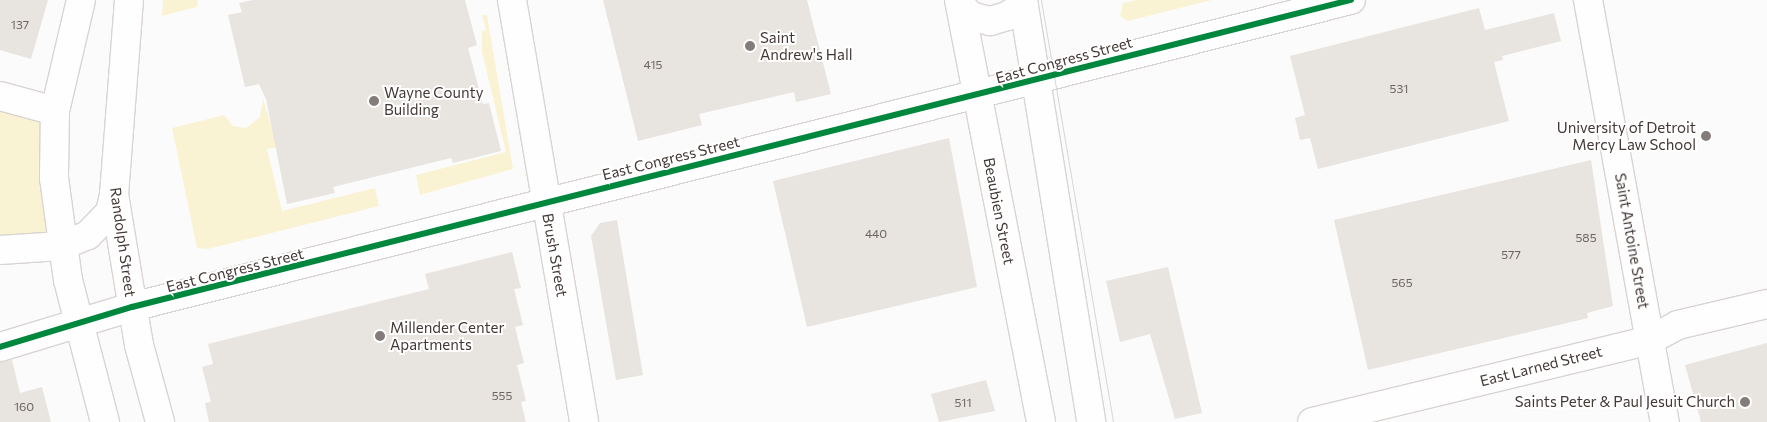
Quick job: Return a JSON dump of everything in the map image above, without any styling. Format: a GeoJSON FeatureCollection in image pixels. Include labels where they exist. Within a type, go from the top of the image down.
{"type":"FeatureCollection","features":[{"type":"Feature","properties":{"kind":"street"},"geometry":{"type":"LineString","coordinates":[[81,0],[56,111],[54,178],[62,246],[105,422]]}},
{"type":"Feature","properties":{"kind":"street","name":"Randolph Street"},"geometry":{"type":"LineString","coordinates":[[129,0],[114,194],[132,307],[160,422]]}},
{"type":"Feature","properties":{"kind":"street","name":"Brush Street"},"geometry":{"type":"LineString","coordinates":[[512,0],[584,422]]}},
{"type":"Feature","properties":{"kind":"street","name":"East Congress Street"},"geometry":{"type":"LineString","coordinates":[[0,347],[80,325],[132,307],[546,202],[977,96],[1036,79],[1351,0]]}},
{"type":"Feature","properties":{"kind":"street","name":"Saint Antoine Street"},"geometry":{"type":"LineString","coordinates":[[1588,0],[1665,422]]}},
{"type":"Feature","properties":{"kind":"street"},"geometry":{"type":"LineString","coordinates":[[1023,2],[1091,422]]}},
{"type":"Feature","properties":{"kind":"street"},"geometry":{"type":"LineString","coordinates":[[960,3],[971,16],[990,20],[1007,16],[1023,2]]}},
{"type":"Feature","properties":{"kind":"street","name":"Beaubien Street"},"geometry":{"type":"LineString","coordinates":[[960,3],[1041,422]]}},
{"type":"Feature","properties":{"kind":"street"},"geometry":{"type":"LineString","coordinates":[[0,96],[56,111]]}},
{"type":"Feature","properties":{"kind":"street"},"geometry":{"type":"LineString","coordinates":[[0,250],[62,246],[88,235],[102,222],[114,194]]}},
{"type":"Feature","properties":{"kind":"street","name":"East Larned Street"},"geometry":{"type":"LineString","coordinates":[[1312,422],[1650,340],[1678,325],[1767,304]]}},
{"type":"Feature","properties":{"kind":"shaded area"},"geometry":{"type":"Polygon","coordinates":[[[163,0],[198,0],[197,7],[162,16],[163,0]]]}},
{"type":"Feature","properties":{"kind":"shaded area"},"geometry":{"type":"Polygon","coordinates":[[[1136,0],[1212,0],[1128,21],[1120,16],[1123,3],[1136,0]]]}},
{"type":"Feature","properties":{"kind":"shaded area"},"geometry":{"type":"Polygon","coordinates":[[[482,15],[487,15],[513,169],[420,195],[416,175],[506,152],[482,52],[482,31],[486,30],[482,15]]]}},
{"type":"Feature","properties":{"kind":"shaded area"},"geometry":{"type":"Polygon","coordinates":[[[0,96],[55,111],[61,246],[0,250],[0,96]]]}},
{"type":"Feature","properties":{"kind":"shaded area"},"geometry":{"type":"Polygon","coordinates":[[[263,99],[278,147],[267,149],[282,211],[375,188],[379,206],[208,249],[197,248],[172,128],[224,115],[233,126],[246,128],[260,117],[263,99]]]}},
{"type":"Feature","properties":{"kind":"building"},"geometry":{"type":"Polygon","coordinates":[[[0,0],[48,0],[31,59],[0,50],[0,0]]]}},
{"type":"Feature","properties":{"kind":"building","name":"Wayne County Building"},"geometry":{"type":"Polygon","coordinates":[[[253,0],[465,0],[477,45],[468,48],[483,104],[489,103],[501,151],[453,163],[451,158],[333,187],[335,193],[287,204],[266,99],[259,84],[245,87],[228,15],[242,12],[239,3],[253,0]]]}},
{"type":"Feature","properties":{"kind":"building"},"geometry":{"type":"Polygon","coordinates":[[[603,0],[807,0],[831,94],[796,102],[794,92],[699,114],[702,125],[638,141],[603,0]]]}},
{"type":"Feature","properties":{"kind":"building"},"geometry":{"type":"Polygon","coordinates":[[[1479,8],[1485,30],[1554,13],[1561,41],[1502,56],[1503,60],[1494,62],[1509,121],[1318,169],[1310,138],[1300,140],[1295,118],[1305,115],[1290,56],[1479,8]]]}},
{"type":"Feature","properties":{"kind":"building"},"geometry":{"type":"Polygon","coordinates":[[[949,138],[977,287],[807,327],[773,181],[949,138]]]}},
{"type":"Feature","properties":{"kind":"building"},"geometry":{"type":"Polygon","coordinates":[[[1591,160],[1613,306],[1587,313],[1588,318],[1368,370],[1334,220],[1591,160]]]}},
{"type":"Feature","properties":{"kind":"building"},"geometry":{"type":"Polygon","coordinates":[[[617,220],[643,375],[616,380],[591,236],[600,223],[617,220]]]}},
{"type":"Feature","properties":{"kind":"building","name":"Millender Center Apartments"},"geometry":{"type":"Polygon","coordinates":[[[512,252],[521,288],[514,289],[523,325],[515,327],[524,363],[517,365],[526,401],[521,402],[526,422],[209,422],[205,403],[211,402],[202,367],[213,364],[208,344],[429,289],[425,274],[512,252]]]}},
{"type":"Feature","properties":{"kind":"building"},"geometry":{"type":"Polygon","coordinates":[[[1168,267],[1202,413],[1175,419],[1150,334],[1120,342],[1106,281],[1168,267]]]}},
{"type":"Feature","properties":{"kind":"building"},"geometry":{"type":"Polygon","coordinates":[[[1767,343],[1767,422],[1701,422],[1685,365],[1767,343]]]}},
{"type":"Feature","properties":{"kind":"building"},"geometry":{"type":"Polygon","coordinates":[[[12,360],[20,393],[42,387],[51,422],[0,422],[0,362],[12,360]]]}},
{"type":"Feature","properties":{"kind":"building"},"geometry":{"type":"Polygon","coordinates":[[[986,380],[995,411],[939,422],[931,394],[986,380]]]}},
{"type":"Feature","properties":{"kind":"tram line"},"geometry":{"type":"LineString","coordinates":[[1041,0],[1113,422]]}},
{"type":"Feature","properties":{"kind":"cycle path"},"geometry":{"type":"LineString","coordinates":[[0,347],[132,307],[1351,0]]}},
{"type":"Feature","properties":{"kind":"place","name":"Saint Andrew's Hall"},"geometry":{"type":"Point","coordinates":[750,46]}},
{"type":"Feature","properties":{"kind":"place","name":"Wayne County Building"},"geometry":{"type":"Point","coordinates":[374,101]}},
{"type":"Feature","properties":{"kind":"place","name":"University of Detroit Mercy Law School"},"geometry":{"type":"Point","coordinates":[1706,136]}},
{"type":"Feature","properties":{"kind":"place","name":"Millender Center Apartments"},"geometry":{"type":"Point","coordinates":[380,336]}},
{"type":"Feature","properties":{"kind":"place","name":"Saints Peter & Paul Jesuit Church"},"geometry":{"type":"Point","coordinates":[1745,402]}}]}
